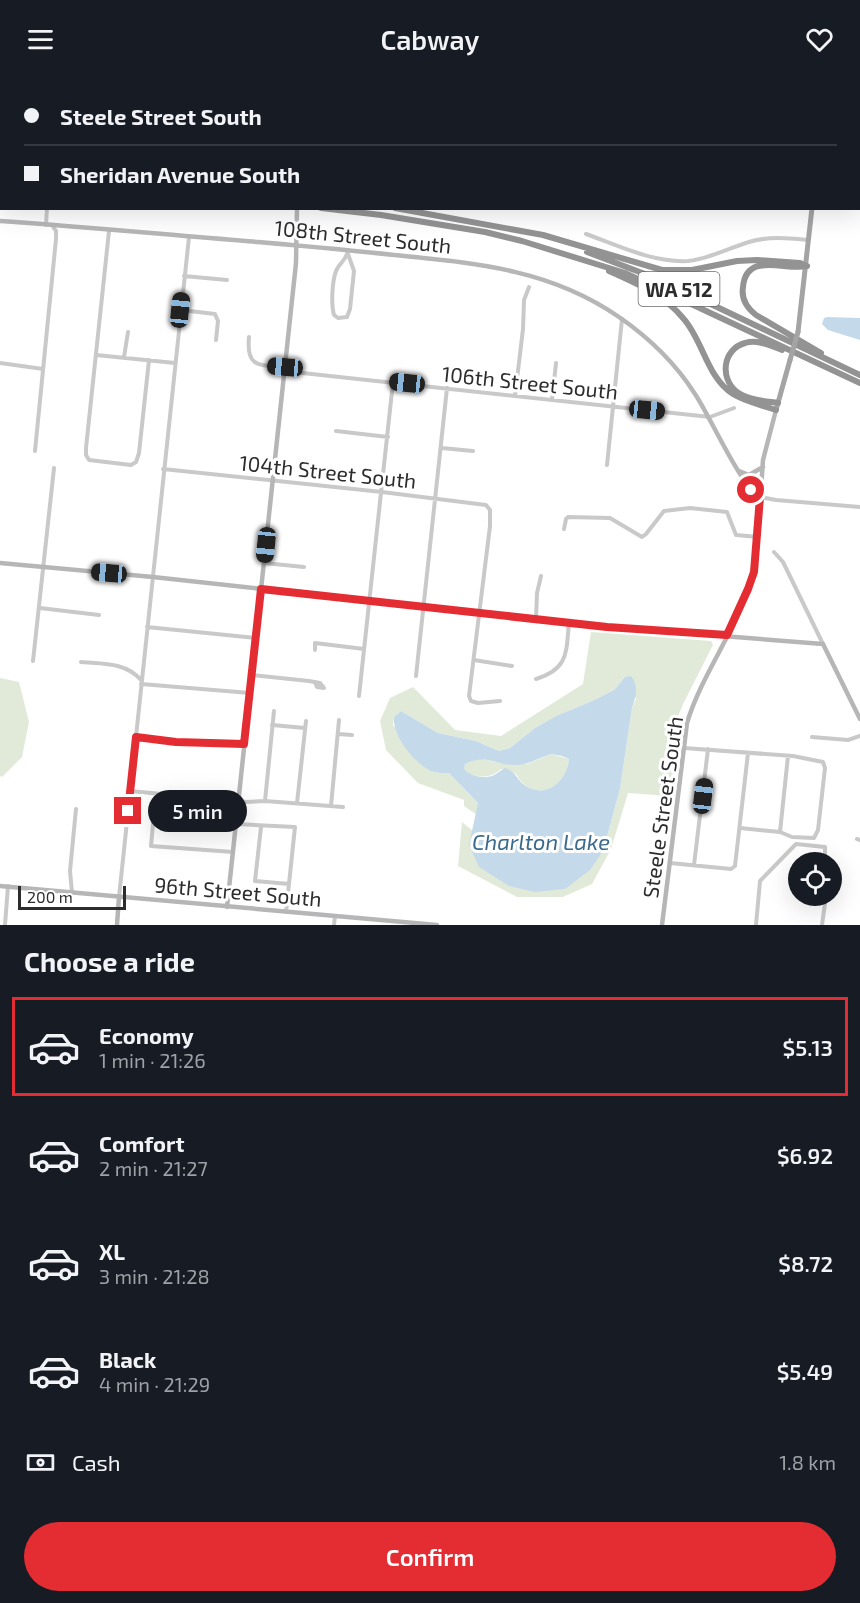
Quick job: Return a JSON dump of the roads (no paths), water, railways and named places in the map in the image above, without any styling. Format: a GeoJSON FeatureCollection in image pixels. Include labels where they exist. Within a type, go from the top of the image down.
{"type":"FeatureCollection","features":[{"type":"Feature","properties":{"kind":"highway","name":"WA 512"},"geometry":{"type":"LineString","coordinates":[[341,210],[454,226],[522,241],[587,260],[625,273],[842,370],[860,375]]}},
{"type":"Feature","properties":{"kind":"highway","name":"WA 512"},"geometry":{"type":"LineString","coordinates":[[406,210],[508,229],[591,253],[658,279],[842,370],[860,383]]}},
{"type":"Feature","properties":{"kind":"highway"},"geometry":{"type":"LineString","coordinates":[[508,229],[543,235],[662,270],[692,270],[747,260],[800,263],[807,266]]}},
{"type":"Feature","properties":{"kind":"highway"},"geometry":{"type":"LineString","coordinates":[[587,260],[668,303],[688,324],[722,386],[738,397],[777,407]]}},
{"type":"Feature","properties":{"kind":"highway"},"geometry":{"type":"LineString","coordinates":[[807,266],[800,268],[772,264],[754,268],[744,280],[742,289],[744,300],[756,315],[832,358],[842,370]]}},
{"type":"Feature","properties":{"kind":"highway"},"geometry":{"type":"LineString","coordinates":[[777,407],[743,395],[729,382],[726,375],[726,362],[730,354],[739,346],[748,342],[764,344],[825,369],[842,370]]}},
{"type":"Feature","properties":{"kind":"main road","name":"Steele Street South"},"geometry":{"type":"LineString","coordinates":[[777,407],[798,332],[812,210]]}},
{"type":"Feature","properties":{"kind":"street"},"geometry":{"type":"LineString","coordinates":[[137,78],[146,78]]}},
{"type":"Feature","properties":{"kind":"street"},"geometry":{"type":"LineString","coordinates":[[35,451],[56,237],[49,225],[47,210]]}},
{"type":"Feature","properties":{"kind":"street"},"geometry":{"type":"LineString","coordinates":[[227,907],[285,369],[297,245],[297,210]]}},
{"type":"Feature","properties":{"kind":"street","name":"108th Street South"},"geometry":{"type":"LineString","coordinates":[[0,221],[297,245],[489,265],[541,278],[591,301],[622,319],[648,340],[680,373],[710,417],[747,487],[760,497]]}},
{"type":"Feature","properties":{"kind":"street"},"geometry":{"type":"LineString","coordinates":[[109,231],[86,448],[88,459],[130,465],[136,463],[139,453],[148,360]]}},
{"type":"Feature","properties":{"kind":"street"},"geometry":{"type":"LineString","coordinates":[[586,234],[654,257],[681,261],[704,258],[762,239],[780,237],[809,240]]}},
{"type":"Feature","properties":{"kind":"street"},"geometry":{"type":"LineString","coordinates":[[117,925],[189,237]]}},
{"type":"Feature","properties":{"kind":"street"},"geometry":{"type":"LineString","coordinates":[[348,252],[354,271],[350,309],[347,317],[338,318],[332,309],[335,276],[348,252]]}},
{"type":"Feature","properties":{"kind":"street"},"geometry":{"type":"LineString","coordinates":[[184,276],[227,280]]}},
{"type":"Feature","properties":{"kind":"street"},"geometry":{"type":"LineString","coordinates":[[516,396],[524,300],[529,287]]}},
{"type":"Feature","properties":{"kind":"street"},"geometry":{"type":"LineString","coordinates":[[180,310],[213,313],[217,317],[216,340]]}},
{"type":"Feature","properties":{"kind":"street"},"geometry":{"type":"LineString","coordinates":[[607,465],[622,319]]}},
{"type":"Feature","properties":{"kind":"street"},"geometry":{"type":"LineString","coordinates":[[124,357],[128,332]]}},
{"type":"Feature","properties":{"kind":"street","name":"106th Street South"},"geometry":{"type":"LineString","coordinates":[[249,337],[248,355],[252,360],[285,369],[710,417],[718,416],[734,408]]}},
{"type":"Feature","properties":{"kind":"street"},"geometry":{"type":"LineString","coordinates":[[96,355],[175,363]]}},
{"type":"Feature","properties":{"kind":"street"},"geometry":{"type":"LineString","coordinates":[[0,363],[43,369]]}},
{"type":"Feature","properties":{"kind":"street"},"geometry":{"type":"LineString","coordinates":[[552,400],[556,363]]}},
{"type":"Feature","properties":{"kind":"street"},"geometry":{"type":"LineString","coordinates":[[358,696],[393,382]]}},
{"type":"Feature","properties":{"kind":"street"},"geometry":{"type":"LineString","coordinates":[[416,676],[447,388]]}},
{"type":"Feature","properties":{"kind":"street","name":"Steele Street South"},"geometry":{"type":"LineString","coordinates":[[662,925],[684,747],[692,710],[753,577],[763,467],[777,407]]}},
{"type":"Feature","properties":{"kind":"street"},"geometry":{"type":"LineString","coordinates":[[336,431],[388,437]]}},
{"type":"Feature","properties":{"kind":"street"},"geometry":{"type":"LineString","coordinates":[[442,448],[473,452]]}},
{"type":"Feature","properties":{"kind":"street"},"geometry":{"type":"LineString","coordinates":[[739,471],[749,475],[763,467]]}},
{"type":"Feature","properties":{"kind":"street"},"geometry":{"type":"LineString","coordinates":[[33,661],[54,468]]}},
{"type":"Feature","properties":{"kind":"street","name":"104th Street South"},"geometry":{"type":"LineString","coordinates":[[163,469],[482,503],[488,507],[490,526],[478,613]]}},
{"type":"Feature","properties":{"kind":"street"},"geometry":{"type":"LineString","coordinates":[[760,497],[860,507]]}},
{"type":"Feature","properties":{"kind":"street"},"geometry":{"type":"LineString","coordinates":[[564,529],[568,517],[610,518],[642,537],[664,511],[690,508],[728,512],[738,536],[758,537]]}},
{"type":"Feature","properties":{"kind":"street"},"geometry":{"type":"LineString","coordinates":[[774,552],[783,562],[860,719]]}},
{"type":"Feature","properties":{"kind":"street"},"geometry":{"type":"LineString","coordinates":[[264,562],[304,567]]}},
{"type":"Feature","properties":{"kind":"street"},"geometry":{"type":"LineString","coordinates":[[0,563],[153,577],[569,623],[823,644]]}},
{"type":"Feature","properties":{"kind":"street"},"geometry":{"type":"LineString","coordinates":[[536,619],[537,593],[541,576]]}},
{"type":"Feature","properties":{"kind":"street"},"geometry":{"type":"LineString","coordinates":[[40,608],[99,615]]}},
{"type":"Feature","properties":{"kind":"street"},"geometry":{"type":"LineString","coordinates":[[478,613],[470,700],[478,703],[500,701]]}},
{"type":"Feature","properties":{"kind":"street"},"geometry":{"type":"LineString","coordinates":[[536,679],[555,671],[561,665],[566,653],[569,623]]}},
{"type":"Feature","properties":{"kind":"street"},"geometry":{"type":"LineString","coordinates":[[147,627],[256,638]]}},
{"type":"Feature","properties":{"kind":"street"},"geometry":{"type":"LineString","coordinates":[[315,650],[315,643],[364,649]]}},
{"type":"Feature","properties":{"kind":"street"},"geometry":{"type":"LineString","coordinates":[[474,660],[512,666]]}},
{"type":"Feature","properties":{"kind":"street"},"geometry":{"type":"LineString","coordinates":[[81,662],[116,665],[137,675],[141,682]]}},
{"type":"Feature","properties":{"kind":"street"},"geometry":{"type":"LineString","coordinates":[[252,675],[315,682]]}},
{"type":"Feature","properties":{"kind":"street"},"geometry":{"type":"LineString","coordinates":[[141,682],[249,693]]}},
{"type":"Feature","properties":{"kind":"street"},"geometry":{"type":"LineString","coordinates":[[264,801],[274,711]]}},
{"type":"Feature","properties":{"kind":"street"},"geometry":{"type":"LineString","coordinates":[[331,806],[339,720]]}},
{"type":"Feature","properties":{"kind":"street"},"geometry":{"type":"LineString","coordinates":[[297,803],[306,722]]}},
{"type":"Feature","properties":{"kind":"street"},"geometry":{"type":"LineString","coordinates":[[272,725],[305,728]]}},
{"type":"Feature","properties":{"kind":"street"},"geometry":{"type":"LineString","coordinates":[[338,734],[352,735]]}},
{"type":"Feature","properties":{"kind":"street"},"geometry":{"type":"LineString","coordinates":[[812,737],[848,740],[860,736]]}},
{"type":"Feature","properties":{"kind":"street"},"geometry":{"type":"LineString","coordinates":[[136,737],[176,742],[244,744]]}},
{"type":"Feature","properties":{"kind":"street"},"geometry":{"type":"LineString","coordinates":[[684,747],[788,756],[823,762],[825,768],[815,837],[809,839],[792,837],[780,832],[740,828]]}},
{"type":"Feature","properties":{"kind":"street"},"geometry":{"type":"LineString","coordinates":[[694,865],[708,749]]}},
{"type":"Feature","properties":{"kind":"street"},"geometry":{"type":"LineString","coordinates":[[670,863],[733,868],[748,753]]}},
{"type":"Feature","properties":{"kind":"street"},"geometry":{"type":"LineString","coordinates":[[780,832],[788,756]]}},
{"type":"Feature","properties":{"kind":"street"},"geometry":{"type":"LineString","coordinates":[[130,791],[249,802],[343,807]]}},
{"type":"Feature","properties":{"kind":"street"},"geometry":{"type":"LineString","coordinates":[[72,893],[70,870],[76,809]]}},
{"type":"Feature","properties":{"kind":"street"},"geometry":{"type":"LineString","coordinates":[[153,824],[151,846],[233,852]]}},
{"type":"Feature","properties":{"kind":"street"},"geometry":{"type":"LineString","coordinates":[[236,825],[295,827],[286,912]]}},
{"type":"Feature","properties":{"kind":"street"},"geometry":{"type":"LineString","coordinates":[[261,827],[255,881],[289,884]]}},
{"type":"Feature","properties":{"kind":"street"},"geometry":{"type":"LineString","coordinates":[[756,925],[760,881],[795,844],[825,847],[825,852]]}},
{"type":"Feature","properties":{"kind":"street","name":"96th Street South"},"geometry":{"type":"LineString","coordinates":[[0,886],[437,925]]}},
{"type":"Feature","properties":{"kind":"street"},"geometry":{"type":"LineString","coordinates":[[5,925],[8,886]]}},
{"type":"Feature","properties":{"kind":"street"},"geometry":{"type":"LineString","coordinates":[[822,925],[825,906]]}},
{"type":"Feature","properties":{"kind":"street"},"geometry":{"type":"LineString","coordinates":[[334,925],[335,916]]}},
{"type":"Feature","properties":{"kind":"water"},"geometry":{"type":"Polygon","coordinates":[[[824,318],[860,318],[860,340],[828,330],[822,324],[824,318]]]}},
{"type":"Feature","properties":{"kind":"water","name":"Charlton Lake"},"geometry":{"type":"Polygon","coordinates":[[[631,676],[636,692],[620,789],[603,851],[590,870],[565,889],[535,892],[509,886],[479,867],[469,845],[478,803],[449,773],[427,769],[413,757],[397,733],[394,717],[401,711],[438,733],[476,741],[499,751],[510,748],[535,728],[556,716],[614,690],[625,677],[631,676]],[[551,754],[518,765],[479,760],[465,764],[464,769],[473,775],[485,777],[492,776],[505,768],[512,771],[526,786],[541,790],[555,786],[560,781],[569,759],[551,754]]]}}]}
